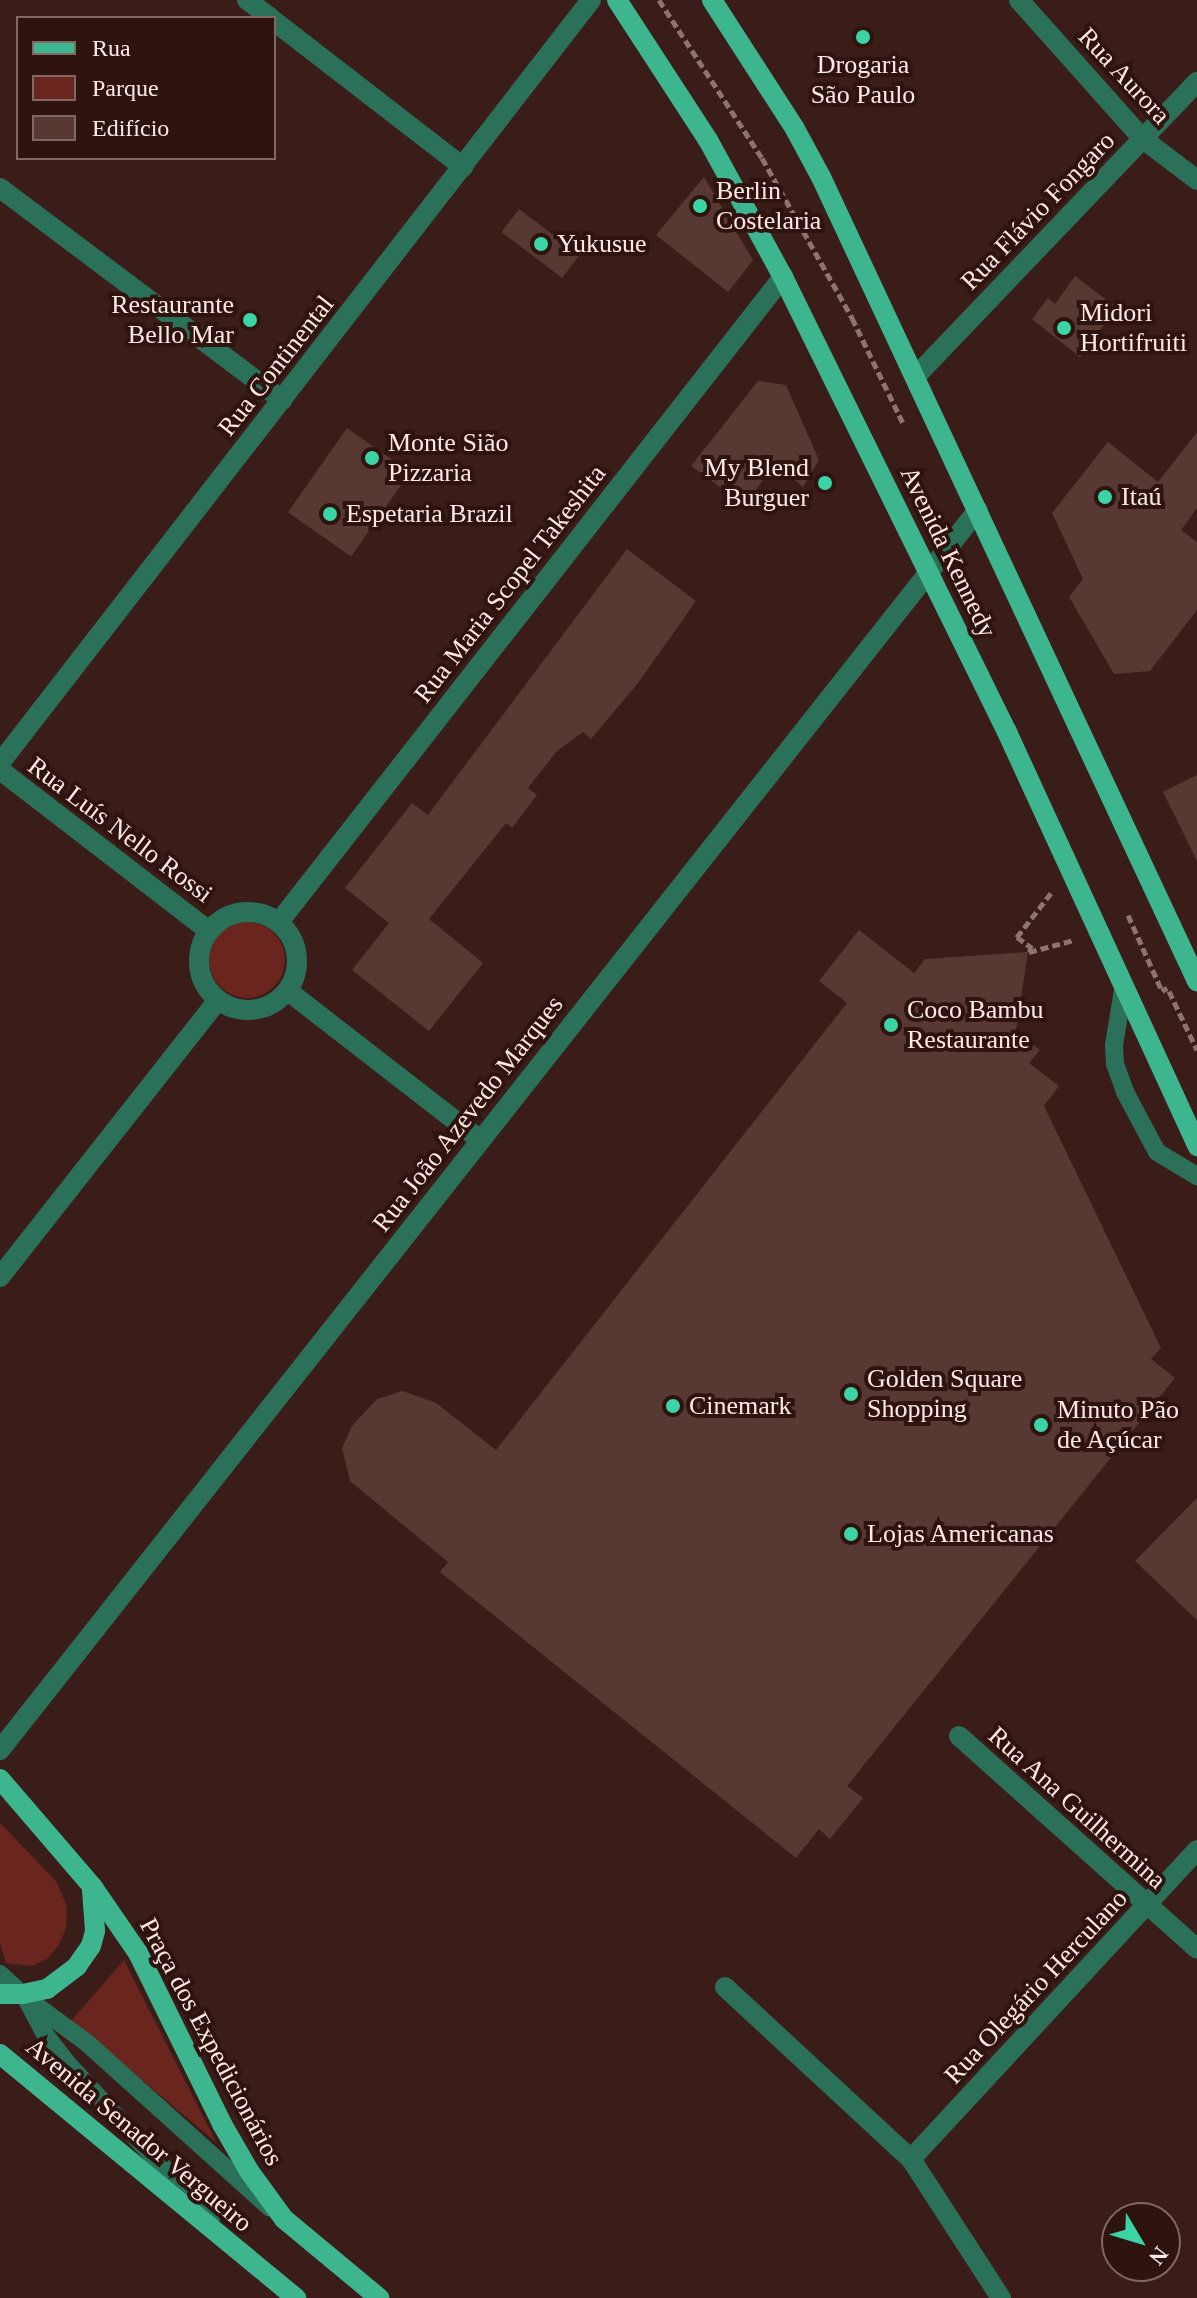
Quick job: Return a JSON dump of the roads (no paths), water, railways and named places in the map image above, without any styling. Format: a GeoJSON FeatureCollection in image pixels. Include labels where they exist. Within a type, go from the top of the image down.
{"type":"FeatureCollection","features":[{"type":"Feature","properties":{"kind":"main road","name":"Avenida Kennedy"},"geometry":{"type":"LineString","coordinates":[[617,0],[708,140],[783,277],[1007,732],[1197,1146]]}},
{"type":"Feature","properties":{"kind":"main road","name":"Avenida Kennedy"},"geometry":{"type":"LineString","coordinates":[[712,0],[815,165],[1197,981]]}},
{"type":"Feature","properties":{"kind":"main road","name":"Praça dos Expedicionários"},"geometry":{"type":"LineString","coordinates":[[0,1779],[92,1886],[138,1953],[222,2124],[249,2171],[284,2219]]}},
{"type":"Feature","properties":{"kind":"main road"},"geometry":{"type":"LineString","coordinates":[[0,1994],[24,1996],[47,1989],[64,1979],[91,1946],[95,1931],[92,1886]]}},
{"type":"Feature","properties":{"kind":"main road","name":"Avenida Senador Vergueiro"},"geometry":{"type":"LineString","coordinates":[[0,2054],[296,2298]]}},
{"type":"Feature","properties":{"kind":"main road","name":"Avenida Senador Vergueiro"},"geometry":{"type":"LineString","coordinates":[[284,2219],[379,2298]]}},
{"type":"Feature","properties":{"kind":"street"},"geometry":{"type":"LineString","coordinates":[[247,0],[268,16]]}},
{"type":"Feature","properties":{"kind":"street","name":"Rua Continental"},"geometry":{"type":"LineString","coordinates":[[0,763],[591,0]]}},
{"type":"Feature","properties":{"kind":"street","name":"Rua Aurora"},"geometry":{"type":"LineString","coordinates":[[1019,0],[1143,139],[1197,180]]}},
{"type":"Feature","properties":{"kind":"street"},"geometry":{"type":"LineString","coordinates":[[276,22],[463,167]]}},
{"type":"Feature","properties":{"kind":"street","name":"Rua Flávio Fongaro"},"geometry":{"type":"LineString","coordinates":[[916,376],[1197,82]]}},
{"type":"Feature","properties":{"kind":"street"},"geometry":{"type":"LineString","coordinates":[[0,188],[282,400]]}},
{"type":"Feature","properties":{"kind":"street","name":"Rua Maria Scopel Takeshita"},"geometry":{"type":"LineString","coordinates":[[279,922],[783,277]]}},
{"type":"Feature","properties":{"kind":"street","name":"Rua João Azevedo Marques"},"geometry":{"type":"LineString","coordinates":[[0,1750],[978,510]]}},
{"type":"Feature","properties":{"kind":"street","name":"Rua Luís Nello Rossi"},"geometry":{"type":"LineString","coordinates":[[0,770],[209,931]]}},
{"type":"Feature","properties":{"kind":"street"},"geometry":{"type":"LineString","coordinates":[[250,912],[279,922],[296,947],[295,977],[288,991],[262,1009],[231,1008],[218,1000],[201,975],[202,944],[209,931],[221,920],[250,912]]}},
{"type":"Feature","properties":{"kind":"street"},"geometry":{"type":"LineString","coordinates":[[288,991],[480,1140]]}},
{"type":"Feature","properties":{"kind":"street"},"geometry":{"type":"LineString","coordinates":[[0,1277],[218,1000]]}},
{"type":"Feature","properties":{"kind":"street","name":"Rua Ana Guilhermina"},"geometry":{"type":"LineString","coordinates":[[959,1736],[1146,1907],[1197,1949]]}},
{"type":"Feature","properties":{"kind":"street","name":"Rua Olegário Herculano"},"geometry":{"type":"LineString","coordinates":[[911,2159],[1197,1850]]}},
{"type":"Feature","properties":{"kind":"street"},"geometry":{"type":"LineString","coordinates":[[725,1987],[911,2159],[1001,2298]]}},
{"type":"Feature","properties":{"kind":"lane"},"geometry":{"type":"LineString","coordinates":[[1123,990],[1114,1045],[1115,1064],[1125,1092],[1157,1152],[1197,1176]]}},
{"type":"Feature","properties":{"kind":"lane","name":"Avenida Senador Vergueiro"},"geometry":{"type":"LineString","coordinates":[[0,1974],[24,1996],[78,2035],[284,2219]]}},
{"type":"Feature","properties":{"kind":"lane","name":"Avenida Senador Vergueiro"},"geometry":{"type":"LineString","coordinates":[[24,1996],[46,2036],[68,2064],[246,2257]]}},
{"type":"Feature","properties":{"kind":"place","name":"Drogaria São Paulo"},"geometry":{"type":"Point","coordinates":[863,37]}},
{"type":"Feature","properties":{"kind":"place","name":"Berlin Costelaria"},"geometry":{"type":"Point","coordinates":[700,206]}},
{"type":"Feature","properties":{"kind":"place","name":"Yukusue"},"geometry":{"type":"Point","coordinates":[541,244]}},
{"type":"Feature","properties":{"kind":"place","name":"Restaurante Bello Mar"},"geometry":{"type":"Point","coordinates":[250,320]}},
{"type":"Feature","properties":{"kind":"place","name":"Midori Hortifruiti"},"geometry":{"type":"Point","coordinates":[1064,328]}},
{"type":"Feature","properties":{"kind":"place","name":"Monte Sião Pizzaria"},"geometry":{"type":"Point","coordinates":[372,458]}},
{"type":"Feature","properties":{"kind":"place","name":"My Blend Burguer"},"geometry":{"type":"Point","coordinates":[825,483]}},
{"type":"Feature","properties":{"kind":"place","name":"Itaú"},"geometry":{"type":"Point","coordinates":[1105,497]}},
{"type":"Feature","properties":{"kind":"place","name":"Espetaria Brazil"},"geometry":{"type":"Point","coordinates":[330,514]}},
{"type":"Feature","properties":{"kind":"place","name":"Coco Bambu Restaurante"},"geometry":{"type":"Point","coordinates":[891,1025]}},
{"type":"Feature","properties":{"kind":"place","name":"Golden Square Shopping"},"geometry":{"type":"Point","coordinates":[851,1394]}},
{"type":"Feature","properties":{"kind":"place","name":"Cinemark"},"geometry":{"type":"Point","coordinates":[673,1406]}},
{"type":"Feature","properties":{"kind":"place","name":"Minuto Pão de Açúcar"},"geometry":{"type":"Point","coordinates":[1041,1425]}},
{"type":"Feature","properties":{"kind":"place","name":"Lojas Americanas"},"geometry":{"type":"Point","coordinates":[851,1534]}}]}
